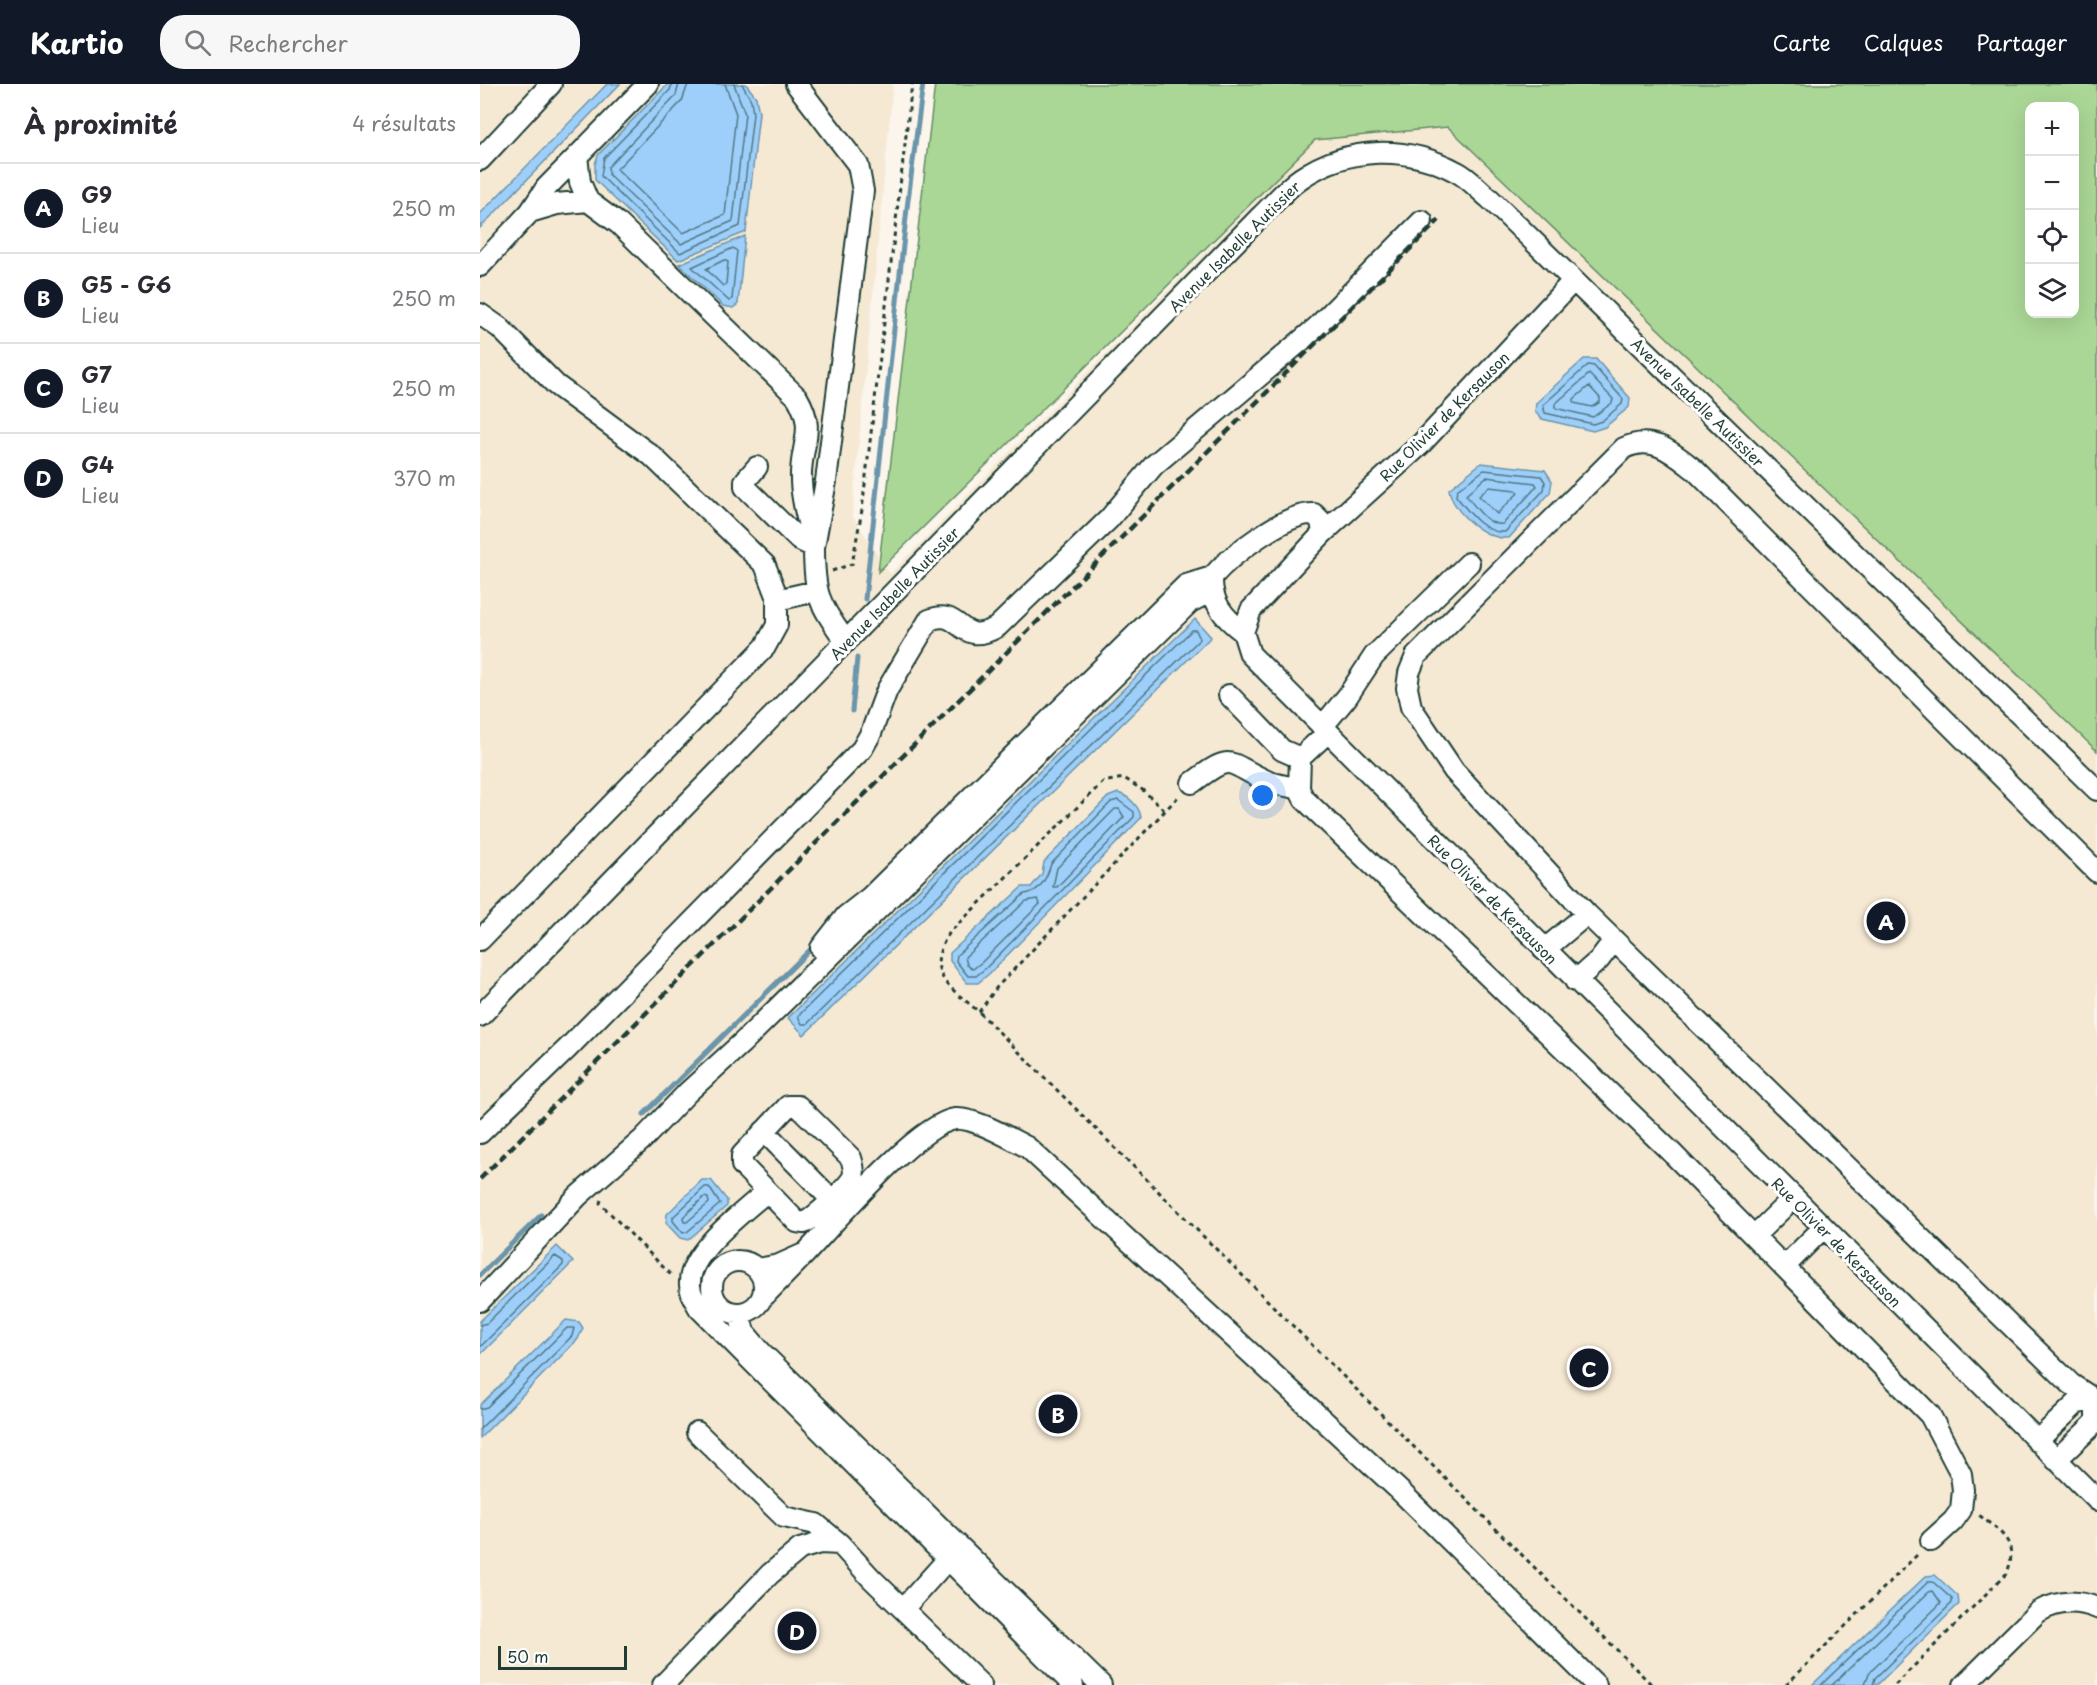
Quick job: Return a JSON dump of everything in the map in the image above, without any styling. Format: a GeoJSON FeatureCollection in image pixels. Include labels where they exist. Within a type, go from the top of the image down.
{"type":"FeatureCollection","features":[{"type":"Feature","properties":{"kind":"street"},"geometry":{"type":"LineString","coordinates":[[480,160],[551,84]]}},
{"type":"Feature","properties":{"kind":"street"},"geometry":{"type":"LineString","coordinates":[[480,266],[530,212],[546,188],[648,84]]}},
{"type":"Feature","properties":{"kind":"street"},"geometry":{"type":"LineString","coordinates":[[796,84],[858,165],[863,191],[826,481],[814,547]]}},
{"type":"Feature","properties":{"kind":"street","name":"Avenue Isabelle Autissier"},"geometry":{"type":"LineString","coordinates":[[480,1016],[1261,216],[1299,179],[1348,155],[1381,152],[1414,156],[1458,173],[1489,198],[2097,790]]}},
{"type":"Feature","properties":{"kind":"street"},"geometry":{"type":"LineString","coordinates":[[577,156],[580,182],[588,201],[620,224],[797,397],[807,414],[801,474],[814,547],[815,584],[819,602],[846,642]]}},
{"type":"Feature","properties":{"kind":"street"},"geometry":{"type":"LineString","coordinates":[[530,212],[557,204],[588,201]]}},
{"type":"Feature","properties":{"kind":"street"},"geometry":{"type":"LineString","coordinates":[[480,1133],[568,1048],[862,749],[871,733],[887,690],[929,620],[937,616],[949,617],[974,635],[984,634],[997,627],[1109,519],[1154,465],[1316,328],[1422,221]]}},
{"type":"Feature","properties":{"kind":"street","name":"Rue Olivier de Kersauson"},"geometry":{"type":"LineString","coordinates":[[1573,281],[1421,444],[1323,533],[1251,610],[1243,632],[1250,654],[2097,1500]]}},
{"type":"Feature","properties":{"kind":"street"},"geometry":{"type":"LineString","coordinates":[[480,314],[500,328],[555,385],[652,456],[765,566],[777,600],[777,625],[765,647],[480,940]]}},
{"type":"Feature","properties":{"kind":"street"},"geometry":{"type":"LineString","coordinates":[[2097,872],[1695,470],[1658,444],[1645,442],[1624,448],[1416,656],[1408,681],[1410,707],[1454,771],[1587,914],[2071,1384],[2097,1400]]}},
{"type":"Feature","properties":{"kind":"street"},"geometry":{"type":"LineString","coordinates":[[757,467],[745,481],[746,487],[799,540],[814,547]]}},
{"type":"Feature","properties":{"kind":"street"},"geometry":{"type":"LineString","coordinates":[[1243,632],[1228,620],[1214,601],[1212,584],[1223,564],[1292,517],[1314,514],[1321,521],[1323,533]]}},
{"type":"Feature","properties":{"kind":"street"},"geometry":{"type":"LineString","coordinates":[[1469,563],[1374,656],[1324,730],[1300,758],[1299,789],[1304,800],[1672,1153],[1930,1415],[1961,1474],[1962,1500],[1961,1510],[1953,1521],[1931,1541]]}},
{"type":"Feature","properties":{"kind":"street"},"geometry":{"type":"LineString","coordinates":[[777,600],[815,584]]}},
{"type":"Feature","properties":{"kind":"street"},"geometry":{"type":"LineString","coordinates":[[480,1301],[600,1176],[643,1139],[688,1092],[742,1042],[752,1020],[769,999],[829,940],[846,916],[869,898],[1186,585],[1212,584]]}},
{"type":"Feature","properties":{"kind":"street"},"geometry":{"type":"LineString","coordinates":[[1229,695],[1282,750],[1300,758]]}},
{"type":"Feature","properties":{"kind":"street"},"geometry":{"type":"LineString","coordinates":[[1192,783],[1214,766],[1226,763],[1238,764],[1267,781],[1299,789]]}},
{"type":"Feature","properties":{"kind":"street"},"geometry":{"type":"LineString","coordinates":[[1544,950],[1587,914]]}},
{"type":"Feature","properties":{"kind":"street"},"geometry":{"type":"LineString","coordinates":[[1575,981],[1599,960],[1614,940]]}},
{"type":"Feature","properties":{"kind":"street"},"geometry":{"type":"LineString","coordinates":[[788,1106],[798,1106],[851,1158],[853,1177],[814,1218],[804,1223],[797,1222],[742,1165],[741,1155],[764,1131],[788,1106]]}},
{"type":"Feature","properties":{"kind":"street"},"geometry":{"type":"LineString","coordinates":[[763,1297],[764,1282],[758,1269],[745,1262],[730,1262],[718,1270],[712,1284],[715,1299],[725,1310],[739,1313],[753,1309],[905,1151],[939,1123],[957,1119],[991,1129],[1027,1147],[1399,1490],[1596,1685]]}},
{"type":"Feature","properties":{"kind":"street"},"geometry":{"type":"LineString","coordinates":[[764,1131],[831,1199]]}},
{"type":"Feature","properties":{"kind":"street"},"geometry":{"type":"LineString","coordinates":[[767,1191],[706,1249],[694,1264],[690,1282],[693,1297],[699,1308],[1073,1685]]}},
{"type":"Feature","properties":{"kind":"street"},"geometry":{"type":"LineString","coordinates":[[1754,1236],[1793,1198]]}},
{"type":"Feature","properties":{"kind":"street"},"geometry":{"type":"LineString","coordinates":[[1784,1267],[1823,1228]]}},
{"type":"Feature","properties":{"kind":"street"},"geometry":{"type":"LineString","coordinates":[[758,1269],[779,1265],[806,1253]]}},
{"type":"Feature","properties":{"kind":"street"},"geometry":{"type":"LineString","coordinates":[[739,1313],[744,1332],[762,1353],[1101,1685]]}},
{"type":"Feature","properties":{"kind":"street"},"geometry":{"type":"LineString","coordinates":[[2037,1441],[2078,1403],[2097,1400]]}},
{"type":"Feature","properties":{"kind":"street"},"geometry":{"type":"LineString","coordinates":[[2056,1460],[2096,1422],[2097,1400]]}},
{"type":"Feature","properties":{"kind":"street"},"geometry":{"type":"LineString","coordinates":[[697,1432],[784,1517],[816,1524],[840,1544],[981,1685]]}},
{"type":"Feature","properties":{"kind":"street"},"geometry":{"type":"LineString","coordinates":[[663,1685],[770,1574],[800,1549],[820,1543],[840,1544]]}},
{"type":"Feature","properties":{"kind":"street"},"geometry":{"type":"LineString","coordinates":[[903,1609],[947,1560]]}},
{"type":"Feature","properties":{"kind":"street"},"geometry":{"type":"LineString","coordinates":[[1964,1685],[2038,1612],[2051,1605],[2068,1602],[2097,1608]]}},
{"type":"Feature","properties":{"kind":"path"},"geometry":{"type":"LineString","coordinates":[[815,584],[852,564],[862,510],[912,84]]}},
{"type":"Feature","properties":{"kind":"path"},"geometry":{"type":"LineString","coordinates":[[1164,810],[1144,791],[1124,778],[1103,782],[950,932],[940,946],[936,959],[940,972],[949,986],[979,1012],[1652,1685]]}},
{"type":"Feature","properties":{"kind":"path"},"geometry":{"type":"LineString","coordinates":[[979,1012],[997,987],[1192,783]]}},
{"type":"Feature","properties":{"kind":"path"},"geometry":{"type":"LineString","coordinates":[[600,1176],[606,1190],[600,1203],[693,1297]]}},
{"type":"Feature","properties":{"kind":"path"},"geometry":{"type":"LineString","coordinates":[[1894,1685],[2007,1573],[2011,1548],[2005,1536],[1962,1500]]}},
{"type":"Feature","properties":{"kind":"path"},"geometry":{"type":"LineString","coordinates":[[1786,1685],[1931,1541]]}},
{"type":"Feature","properties":{"kind":"shaded area"},"geometry":{"type":"Polygon","coordinates":[[[480,84],[893,84],[852,515],[890,574],[1315,140],[1448,127],[2097,751],[2097,1685],[480,1685],[480,84]]]}},
{"type":"Feature","properties":{"kind":"green space"},"geometry":{"type":"Polygon","coordinates":[[[935,84],[2097,84],[2097,751],[1448,127],[1315,140],[878,572],[935,84]]]}},
{"type":"Feature","properties":{"kind":"water"},"geometry":{"type":"Polygon","coordinates":[[[607,84],[620,84],[480,228],[480,214],[607,84]]]}},
{"type":"Feature","properties":{"kind":"water"},"geometry":{"type":"Polygon","coordinates":[[[668,84],[746,84],[756,97],[759,113],[746,232],[678,260],[595,180],[595,164],[598,155],[668,84]]]}},
{"type":"Feature","properties":{"kind":"water"},"geometry":{"type":"Polygon","coordinates":[[[745,236],[738,304],[733,308],[723,306],[679,264],[745,236]]]}},
{"type":"Feature","properties":{"kind":"water"},"geometry":{"type":"Polygon","coordinates":[[[1584,359],[1596,359],[1630,398],[1629,407],[1605,427],[1593,431],[1542,419],[1535,412],[1536,403],[1584,359]]]}},
{"type":"Feature","properties":{"kind":"water"},"geometry":{"type":"Polygon","coordinates":[[[1481,463],[1545,470],[1552,481],[1550,493],[1509,538],[1490,534],[1471,523],[1451,498],[1449,489],[1481,463]]]}},
{"type":"Feature","properties":{"kind":"water"},"geometry":{"type":"Polygon","coordinates":[[[1195,619],[1211,637],[804,1035],[788,1018],[1195,619]]]}},
{"type":"Feature","properties":{"kind":"water"},"geometry":{"type":"Polygon","coordinates":[[[1118,793],[1133,803],[1139,810],[1141,818],[990,973],[978,983],[967,983],[950,961],[950,953],[1022,887],[1031,887],[1042,874],[1044,862],[1108,797],[1118,793]]]}},
{"type":"Feature","properties":{"kind":"water"},"geometry":{"type":"Polygon","coordinates":[[[702,1180],[711,1180],[727,1200],[727,1206],[688,1240],[680,1238],[666,1223],[667,1214],[702,1180]]]}},
{"type":"Feature","properties":{"kind":"water"},"geometry":{"type":"Polygon","coordinates":[[[557,1246],[573,1262],[480,1355],[480,1321],[557,1246]]]}},
{"type":"Feature","properties":{"kind":"water"},"geometry":{"type":"Polygon","coordinates":[[[566,1320],[579,1322],[583,1328],[578,1339],[480,1438],[480,1405],[566,1320]]]}},
{"type":"Feature","properties":{"kind":"water"},"geometry":{"type":"Polygon","coordinates":[[[1935,1575],[1958,1596],[1959,1604],[1877,1685],[1812,1685],[1926,1576],[1935,1575]]]}},
{"type":"Feature","properties":{"kind":"waterway"},"geometry":{"type":"LineString","coordinates":[[865,599],[907,208],[923,84]]}},
{"type":"Feature","properties":{"kind":"waterway"},"geometry":{"type":"LineString","coordinates":[[852,711],[857,658]]}},
{"type":"Feature","properties":{"kind":"waterway"},"geometry":{"type":"LineString","coordinates":[[644,1114],[815,945]]}},
{"type":"Feature","properties":{"kind":"waterway"},"geometry":{"type":"LineString","coordinates":[[480,1275],[541,1215]]}},
{"type":"Feature","properties":{"kind":"railway"},"geometry":{"type":"LineString","coordinates":[[480,1179],[1439,220]]}},
{"type":"Feature","properties":{"kind":"place","name":"G9"},"geometry":{"type":"Point","coordinates":[1886,921]}},
{"type":"Feature","properties":{"kind":"place","name":"G7"},"geometry":{"type":"Point","coordinates":[1589,1368]}},
{"type":"Feature","properties":{"kind":"place","name":"G5 - G6"},"geometry":{"type":"Point","coordinates":[1058,1414]}},
{"type":"Feature","properties":{"kind":"place","name":"G4"},"geometry":{"type":"Point","coordinates":[797,1631]}}]}
